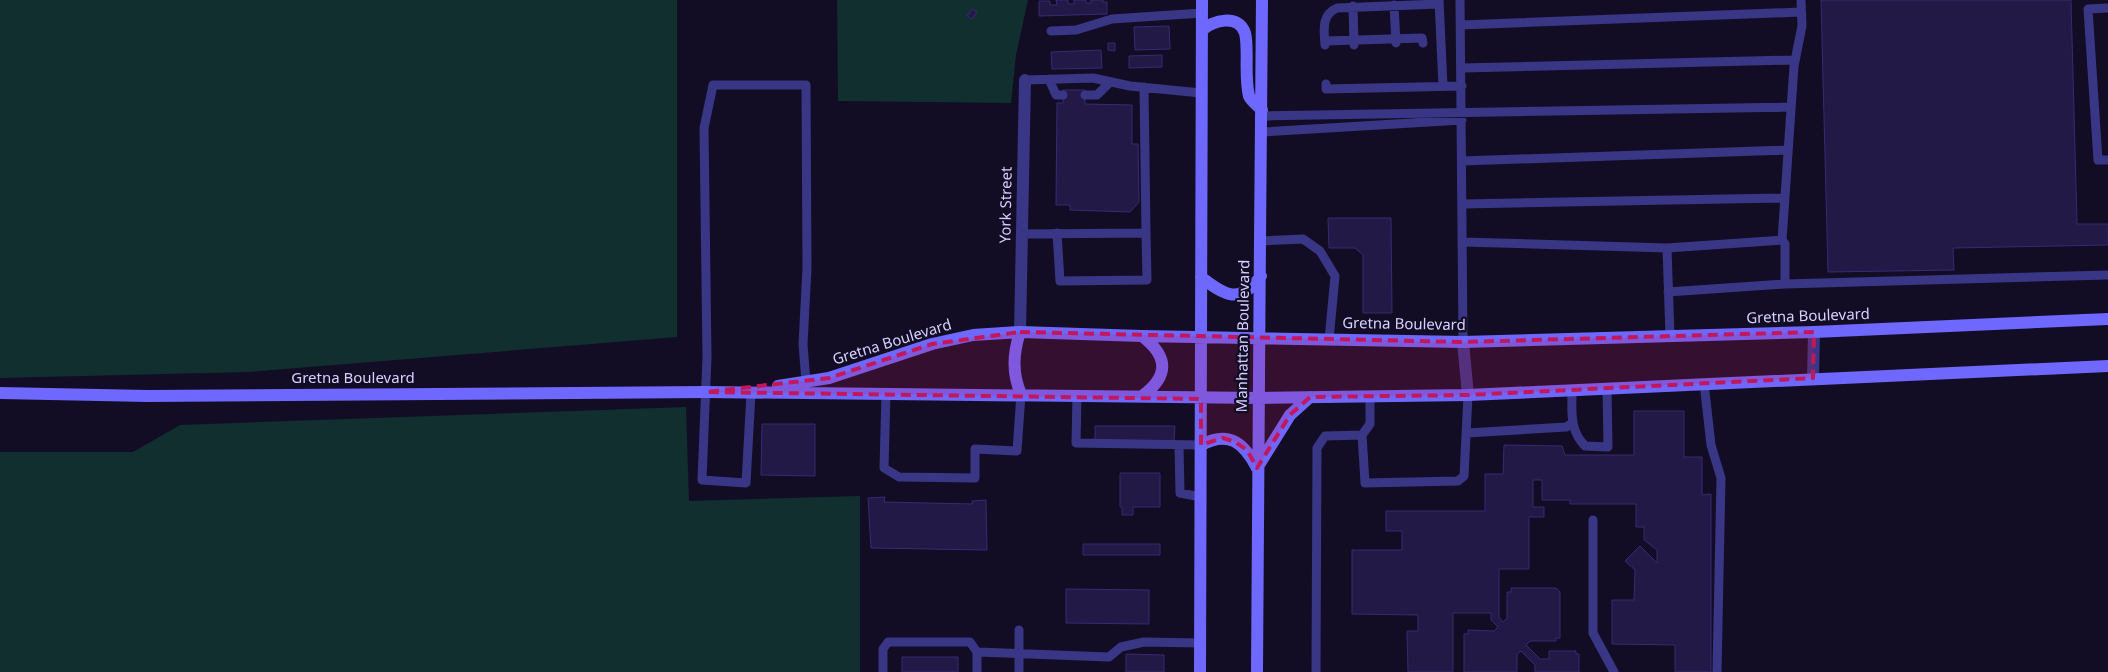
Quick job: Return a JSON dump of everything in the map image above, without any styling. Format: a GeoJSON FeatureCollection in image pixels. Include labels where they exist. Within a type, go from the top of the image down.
{"type":"FeatureCollection","features":[{"type":"Feature","properties":{"kind":"street","name":"Manhattan Boulevard"},"geometry":{"type":"LineString","coordinates":[[1257,672],[1257,468],[1261,276],[1262,0]]}},
{"type":"Feature","properties":{"kind":"street"},"geometry":{"type":"LineString","coordinates":[[1200,672],[1202,6]]}},
{"type":"Feature","properties":{"kind":"street"},"geometry":{"type":"LineString","coordinates":[[1202,30],[1219,20],[1230,21],[1239,26],[1244,33],[1246,75],[1250,98],[1262,113]]}},
{"type":"Feature","properties":{"kind":"street","name":"York Street"},"geometry":{"type":"LineString","coordinates":[[1020,332],[1025,80]]}},
{"type":"Feature","properties":{"kind":"street"},"geometry":{"type":"LineString","coordinates":[[1201,277],[1220,292],[1240,295],[1252,288],[1261,276]]}},
{"type":"Feature","properties":{"kind":"street","name":"Gretna Boulevard"},"geometry":{"type":"LineString","coordinates":[[706,392],[830,378],[932,344],[973,336],[1020,332],[1463,342],[1814,332],[2108,319]]}},
{"type":"Feature","properties":{"kind":"street"},"geometry":{"type":"LineString","coordinates":[[1020,332],[1015,348],[1014,379],[1021,394]]}},
{"type":"Feature","properties":{"kind":"street"},"geometry":{"type":"LineString","coordinates":[[1813,378],[1814,332]]}},
{"type":"Feature","properties":{"kind":"street"},"geometry":{"type":"LineString","coordinates":[[1142,336],[1156,346],[1162,361],[1162,369],[1155,386],[1142,396]]}},
{"type":"Feature","properties":{"kind":"street"},"geometry":{"type":"LineString","coordinates":[[1463,342],[1468,395]]}},
{"type":"Feature","properties":{"kind":"street","name":"Gretna Boulevard"},"geometry":{"type":"LineString","coordinates":[[0,393],[158,396],[751,392],[1021,394],[1201,399],[1468,395],[2108,366]]}},
{"type":"Feature","properties":{"kind":"street"},"geometry":{"type":"LineString","coordinates":[[1201,445],[1223,438],[1235,442],[1247,450],[1257,468],[1290,415],[1310,397]]}},
{"type":"Feature","properties":{"kind":"lane"},"geometry":{"type":"LineString","coordinates":[[1460,0],[1463,342]]}},
{"type":"Feature","properties":{"kind":"lane"},"geometry":{"type":"LineString","coordinates":[[1785,284],[1786,244],[1782,240],[1795,60],[1802,26],[1801,0]]}},
{"type":"Feature","properties":{"kind":"lane"},"geometry":{"type":"LineString","coordinates":[[1422,41],[1325,43],[1325,17],[1330,11],[1337,8],[1439,2],[1443,86]]}},
{"type":"Feature","properties":{"kind":"lane"},"geometry":{"type":"LineString","coordinates":[[2108,8],[2087,4],[2098,160],[2108,160]]}},
{"type":"Feature","properties":{"kind":"lane"},"geometry":{"type":"LineString","coordinates":[[1394,5],[1396,41]]}},
{"type":"Feature","properties":{"kind":"lane"},"geometry":{"type":"LineString","coordinates":[[1051,31],[1076,30],[1112,19],[1202,6]]}},
{"type":"Feature","properties":{"kind":"lane"},"geometry":{"type":"LineString","coordinates":[[1353,6],[1354,42]]}},
{"type":"Feature","properties":{"kind":"lane"},"geometry":{"type":"LineString","coordinates":[[1461,25],[1801,12]]}},
{"type":"Feature","properties":{"kind":"lane"},"geometry":{"type":"LineString","coordinates":[[1462,68],[1795,60]]}},
{"type":"Feature","properties":{"kind":"lane"},"geometry":{"type":"LineString","coordinates":[[1025,80],[1093,78],[1144,87],[1202,93]]}},
{"type":"Feature","properties":{"kind":"lane"},"geometry":{"type":"LineString","coordinates":[[1048,79],[1056,95],[1063,95]]}},
{"type":"Feature","properties":{"kind":"lane"},"geometry":{"type":"LineString","coordinates":[[1085,95],[1097,95],[1110,82]]}},
{"type":"Feature","properties":{"kind":"lane"},"geometry":{"type":"LineString","coordinates":[[1326,84],[1326,88],[1424,84],[1462,86]]}},
{"type":"Feature","properties":{"kind":"lane"},"geometry":{"type":"LineString","coordinates":[[751,392],[746,482],[702,480],[706,392],[704,128],[713,85],[806,85],[807,268],[803,344],[806,382]]}},
{"type":"Feature","properties":{"kind":"lane"},"geometry":{"type":"LineString","coordinates":[[1057,233],[1060,281],[1147,280],[1144,87]]}},
{"type":"Feature","properties":{"kind":"lane"},"geometry":{"type":"LineString","coordinates":[[1262,113],[1462,116],[1791,107]]}},
{"type":"Feature","properties":{"kind":"lane"},"geometry":{"type":"LineString","coordinates":[[1262,132],[1462,116]]}},
{"type":"Feature","properties":{"kind":"lane"},"geometry":{"type":"LineString","coordinates":[[1462,161],[1788,150]]}},
{"type":"Feature","properties":{"kind":"lane"},"geometry":{"type":"LineString","coordinates":[[1463,204],[1785,198]]}},
{"type":"Feature","properties":{"kind":"lane"},"geometry":{"type":"LineString","coordinates":[[1022,234],[1146,233]]}},
{"type":"Feature","properties":{"kind":"lane"},"geometry":{"type":"LineString","coordinates":[[1261,241],[1303,239],[1320,251],[1335,276],[1329,340]]}},
{"type":"Feature","properties":{"kind":"lane"},"geometry":{"type":"LineString","coordinates":[[1463,242],[1667,248],[1782,240]]}},
{"type":"Feature","properties":{"kind":"lane"},"geometry":{"type":"LineString","coordinates":[[1667,248],[1670,336]]}},
{"type":"Feature","properties":{"kind":"lane"},"geometry":{"type":"LineString","coordinates":[[1668,292],[1785,284],[2108,275]]}},
{"type":"Feature","properties":{"kind":"lane"},"geometry":{"type":"LineString","coordinates":[[1704,383],[1711,445],[1721,478],[1717,672]]}},
{"type":"Feature","properties":{"kind":"lane"},"geometry":{"type":"LineString","coordinates":[[1572,390],[1573,423],[1576,437],[1585,446],[1608,447],[1607,388]]}},
{"type":"Feature","properties":{"kind":"lane"},"geometry":{"type":"LineString","coordinates":[[886,393],[884,468],[899,477],[975,478],[975,449],[1017,451],[1021,394]]}},
{"type":"Feature","properties":{"kind":"lane"},"geometry":{"type":"LineString","coordinates":[[1077,395],[1076,443],[1201,445]]}},
{"type":"Feature","properties":{"kind":"lane"},"geometry":{"type":"LineString","coordinates":[[1370,396],[1370,424],[1362,435],[1365,484],[1377,485],[1458,481],[1464,476],[1468,395]]}},
{"type":"Feature","properties":{"kind":"lane"},"geometry":{"type":"LineString","coordinates":[[1467,433],[1566,427],[1573,423]]}},
{"type":"Feature","properties":{"kind":"lane"},"geometry":{"type":"LineString","coordinates":[[1316,672],[1317,448],[1325,436],[1362,435]]}},
{"type":"Feature","properties":{"kind":"lane"},"geometry":{"type":"LineString","coordinates":[[1179,446],[1180,493],[1201,497]]}},
{"type":"Feature","properties":{"kind":"lane"},"geometry":{"type":"LineString","coordinates":[[1593,520],[1593,633],[1614,672]]}},
{"type":"Feature","properties":{"kind":"lane"},"geometry":{"type":"LineString","coordinates":[[1019,630],[1019,672]]}},
{"type":"Feature","properties":{"kind":"lane"},"geometry":{"type":"LineString","coordinates":[[883,672],[883,649],[888,642],[970,642],[977,652],[977,672]]}},
{"type":"Feature","properties":{"kind":"lane"},"geometry":{"type":"LineString","coordinates":[[977,652],[1109,657],[1121,647],[1144,642],[1200,644]]}},
{"type":"Feature","properties":{"kind":"highlighted area"},"geometry":{"type":"Polygon","coordinates":[[[1020,332],[1463,342],[1814,332],[1813,378],[1468,395],[1310,397],[1290,415],[1257,468],[1247,450],[1235,442],[1223,438],[1201,445],[1201,399],[706,392],[829,378],[932,344],[1020,332]]]}},
{"type":"Feature","properties":{"kind":"green space"},"geometry":{"type":"Polygon","coordinates":[[[0,0],[677,0],[677,337],[249,372],[0,378],[0,0]]]}},
{"type":"Feature","properties":{"kind":"green space"},"geometry":{"type":"Polygon","coordinates":[[[837,0],[1028,0],[1016,55],[1011,103],[838,101],[837,0]]]}},
{"type":"Feature","properties":{"kind":"green space"},"geometry":{"type":"Polygon","coordinates":[[[686,407],[689,501],[860,496],[860,672],[0,672],[0,452],[133,452],[180,425],[686,407]]]}},
{"type":"Feature","properties":{"kind":"building"},"geometry":{"type":"Polygon","coordinates":[[[1056,0],[1068,0],[1068,4],[1074,4],[1074,0],[1086,0],[1086,3],[1091,3],[1091,0],[1103,0],[1103,2],[1107,2],[1107,14],[1039,16],[1039,1],[1050,1],[1050,5],[1057,5],[1056,0]]]}},
{"type":"Feature","properties":{"kind":"building"},"geometry":{"type":"Polygon","coordinates":[[[1821,0],[2071,0],[2077,224],[2108,224],[2108,245],[1953,248],[1954,270],[1828,272],[1821,0]]]}},
{"type":"Feature","properties":{"kind":"building"},"geometry":{"type":"Polygon","coordinates":[[[972,9],[977,12],[972,19],[967,16],[972,9]]]}},
{"type":"Feature","properties":{"kind":"building"},"geometry":{"type":"Polygon","coordinates":[[[1169,26],[1170,49],[1135,50],[1134,27],[1169,26]]]}},
{"type":"Feature","properties":{"kind":"building"},"geometry":{"type":"Polygon","coordinates":[[[1108,43],[1115,43],[1115,51],[1108,50],[1108,43]]]}},
{"type":"Feature","properties":{"kind":"building"},"geometry":{"type":"Polygon","coordinates":[[[1101,50],[1102,68],[1052,69],[1051,52],[1101,50]]]}},
{"type":"Feature","properties":{"kind":"building"},"geometry":{"type":"Polygon","coordinates":[[[1162,55],[1162,67],[1129,68],[1129,56],[1162,55]]]}},
{"type":"Feature","properties":{"kind":"building"},"geometry":{"type":"Polygon","coordinates":[[[1063,90],[1085,90],[1085,104],[1132,105],[1132,144],[1138,144],[1139,202],[1130,212],[1070,210],[1070,205],[1056,205],[1057,103],[1063,103],[1063,90]]]}},
{"type":"Feature","properties":{"kind":"building"},"geometry":{"type":"Polygon","coordinates":[[[1328,218],[1391,218],[1392,313],[1363,313],[1363,255],[1355,248],[1329,248],[1328,218]]]}},
{"type":"Feature","properties":{"kind":"building"},"geometry":{"type":"Polygon","coordinates":[[[1634,411],[1684,411],[1684,457],[1702,457],[1702,495],[1711,494],[1711,672],[1675,672],[1675,645],[1612,644],[1612,600],[1634,600],[1635,570],[1625,561],[1640,546],[1657,563],[1657,550],[1644,540],[1644,527],[1636,527],[1636,504],[1570,504],[1570,500],[1542,500],[1542,480],[1533,480],[1533,507],[1544,507],[1544,517],[1529,517],[1529,569],[1499,569],[1499,617],[1503,622],[1507,618],[1507,592],[1511,592],[1511,588],[1556,588],[1560,592],[1560,638],[1556,638],[1556,641],[1530,641],[1526,645],[1540,659],[1549,659],[1549,651],[1576,651],[1576,654],[1579,654],[1579,672],[1535,672],[1535,665],[1521,651],[1517,654],[1517,672],[1464,672],[1464,634],[1468,634],[1468,630],[1494,631],[1498,627],[1491,620],[1491,613],[1453,613],[1453,672],[1408,672],[1407,631],[1418,631],[1418,615],[1352,614],[1352,550],[1402,550],[1402,531],[1386,531],[1386,511],[1485,511],[1485,474],[1503,474],[1504,445],[1562,446],[1565,455],[1634,455],[1634,411]]]}},
{"type":"Feature","properties":{"kind":"building"},"geometry":{"type":"Polygon","coordinates":[[[762,424],[815,424],[815,476],[761,475],[762,424]]]}},
{"type":"Feature","properties":{"kind":"building"},"geometry":{"type":"Polygon","coordinates":[[[1095,426],[1175,426],[1174,441],[1095,441],[1095,426]]]}},
{"type":"Feature","properties":{"kind":"building"},"geometry":{"type":"Polygon","coordinates":[[[1120,473],[1160,473],[1160,507],[1133,507],[1133,515],[1122,515],[1122,507],[1120,507],[1120,473]]]}},
{"type":"Feature","properties":{"kind":"building"},"geometry":{"type":"Polygon","coordinates":[[[885,497],[884,502],[972,504],[972,501],[986,500],[987,550],[871,548],[868,498],[885,497]]]}},
{"type":"Feature","properties":{"kind":"building"},"geometry":{"type":"Polygon","coordinates":[[[1083,544],[1160,544],[1160,555],[1083,555],[1083,544]]]}},
{"type":"Feature","properties":{"kind":"building"},"geometry":{"type":"Polygon","coordinates":[[[1066,589],[1149,590],[1149,624],[1066,623],[1066,589]]]}},
{"type":"Feature","properties":{"kind":"building"},"geometry":{"type":"Polygon","coordinates":[[[1126,654],[1164,655],[1164,672],[1126,672],[1126,654]]]}},
{"type":"Feature","properties":{"kind":"building"},"geometry":{"type":"Polygon","coordinates":[[[902,657],[958,657],[958,672],[902,672],[902,657]]]}}]}
